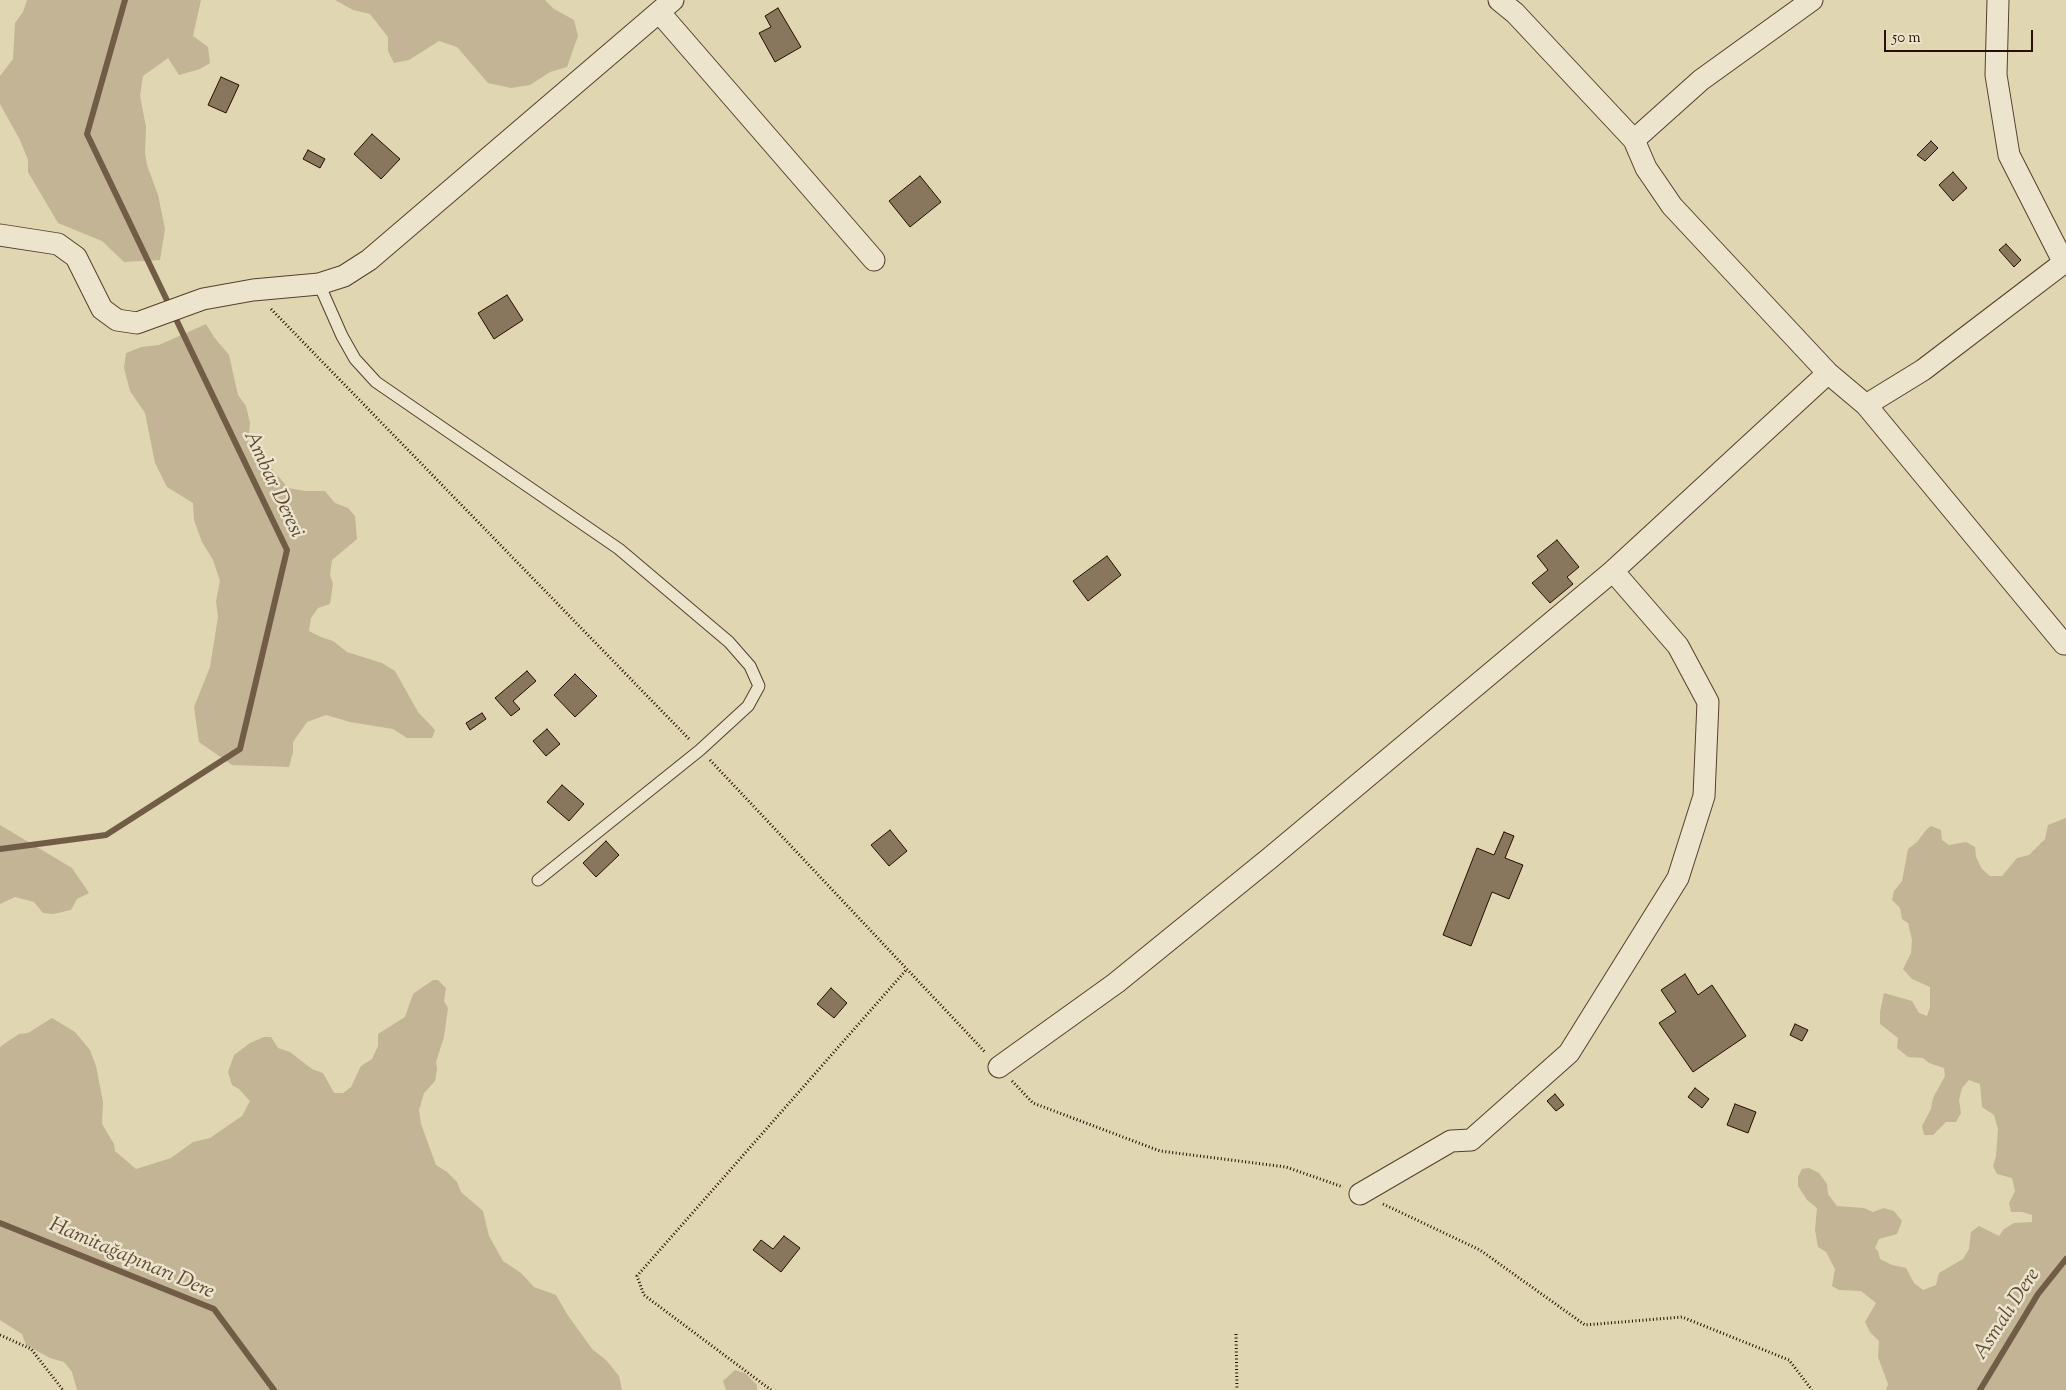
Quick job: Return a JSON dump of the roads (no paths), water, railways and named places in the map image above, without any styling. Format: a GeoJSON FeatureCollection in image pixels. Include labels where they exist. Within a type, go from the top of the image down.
{"type":"FeatureCollection","features":[{"type":"Feature","properties":{"kind":"street"},"geometry":{"type":"LineString","coordinates":[[1500,0],[1515,13],[1634,140],[1646,168],[1672,206],[1828,373],[1866,405],[2064,644],[2066,644]]}},
{"type":"Feature","properties":{"kind":"street"},"geometry":{"type":"LineString","coordinates":[[1634,140],[1701,80],[1812,0]]}},
{"type":"Feature","properties":{"kind":"street"},"geometry":{"type":"LineString","coordinates":[[1866,405],[1923,370],[2065,262],[2009,155],[1996,75],[1998,0]]}},
{"type":"Feature","properties":{"kind":"street"},"geometry":{"type":"LineString","coordinates":[[0,235],[58,244],[76,257],[102,309],[117,320],[137,323],[202,299],[253,290],[318,284],[344,276],[369,260],[666,6],[874,260]]}},
{"type":"Feature","properties":{"kind":"street"},"geometry":{"type":"LineString","coordinates":[[999,1067],[1116,983],[1270,858],[1613,571],[1828,373]]}},
{"type":"Feature","properties":{"kind":"street"},"geometry":{"type":"LineString","coordinates":[[1360,1194],[1450,1141],[1471,1140],[1569,1053],[1678,878],[1704,796],[1708,702],[1678,646],[1613,571]]}},
{"type":"Feature","properties":{"kind":"lane"},"geometry":{"type":"LineString","coordinates":[[318,284],[342,336],[356,359],[376,382],[619,550],[730,642],[750,666],[759,686],[748,706],[700,750],[538,880]]}},
{"type":"Feature","properties":{"kind":"waterway","name":"Ambar Deresi"},"geometry":{"type":"LineString","coordinates":[[0,849],[106,835],[240,749],[287,550],[87,134],[125,0]]}},
{"type":"Feature","properties":{"kind":"waterway","name":"Hamitağapınarı Dere"},"geometry":{"type":"LineString","coordinates":[[0,1223],[214,1309],[274,1390]]}},
{"type":"Feature","properties":{"kind":"waterway","name":"Asmalı Dere"},"geometry":{"type":"LineString","coordinates":[[1980,1390],[2038,1294],[2066,1259]]}}]}
